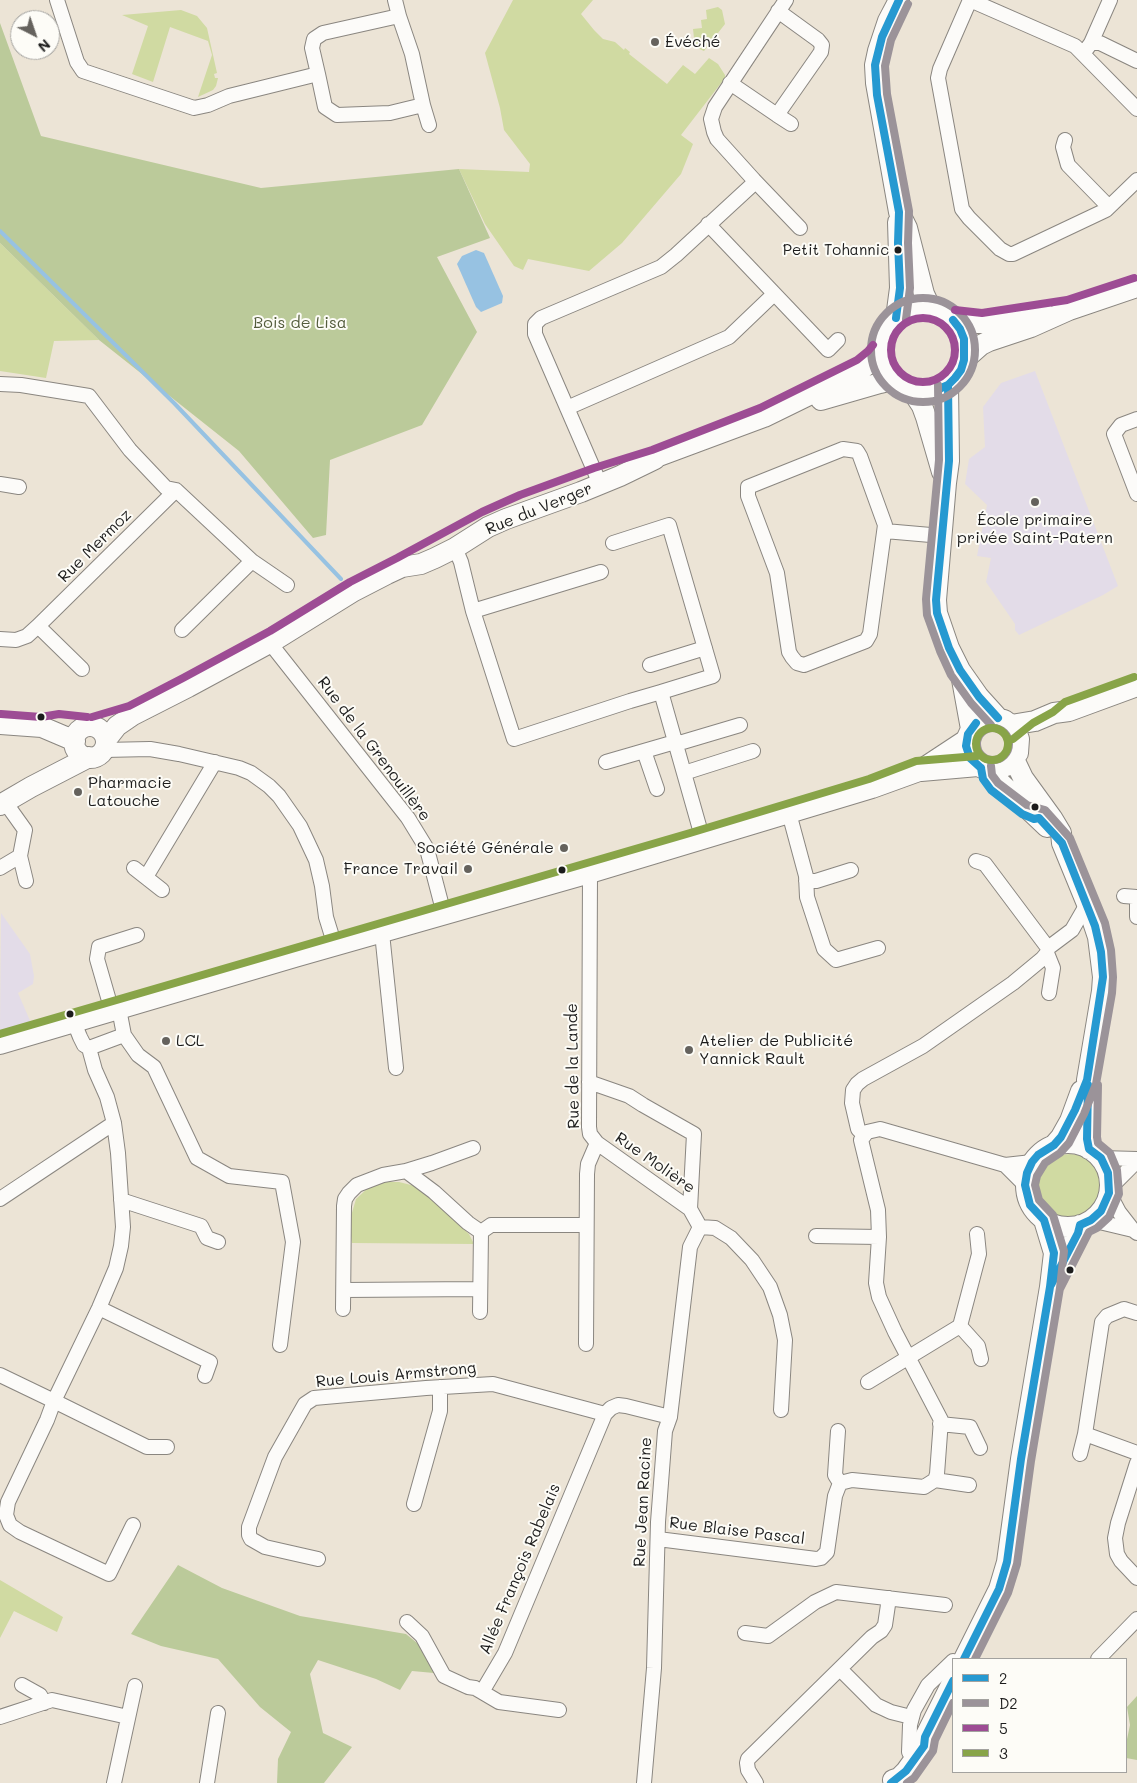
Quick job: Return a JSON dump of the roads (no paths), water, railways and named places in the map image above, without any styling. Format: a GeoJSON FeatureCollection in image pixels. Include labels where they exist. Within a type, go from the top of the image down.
{"type":"FeatureCollection","features":[{"type":"Feature","properties":{"kind":"main road"},"geometry":{"type":"LineString","coordinates":[[896,318],[900,288],[899,212],[877,95],[875,65],[882,37],[899,0]]}},
{"type":"Feature","properties":{"kind":"main road"},"geometry":{"type":"LineString","coordinates":[[899,212],[907,228],[922,285],[931,309]]}},
{"type":"Feature","properties":{"kind":"main road"},"geometry":{"type":"LineString","coordinates":[[964,360],[981,345],[989,341],[1031,327],[1069,310],[1137,287]]}},
{"type":"Feature","properties":{"kind":"main road"},"geometry":{"type":"LineString","coordinates":[[402,567],[519,506],[597,477],[655,459],[764,417],[888,381],[903,387],[930,392],[948,385],[955,378],[964,360],[966,349],[960,329],[953,320],[939,311],[913,309],[896,318],[885,332],[876,358],[862,369],[764,417]]}},
{"type":"Feature","properties":{"kind":"main road"},"geometry":{"type":"LineString","coordinates":[[953,320],[970,324],[983,323],[1069,310]]}},
{"type":"Feature","properties":{"kind":"main road"},"geometry":{"type":"LineString","coordinates":[[880,350],[884,368],[922,406],[946,483]]}},
{"type":"Feature","properties":{"kind":"main road"},"geometry":{"type":"LineString","coordinates":[[948,385],[949,461],[936,600],[937,613],[949,648],[960,670],[980,697],[1004,722],[1016,731],[1016,753],[1023,778],[1061,833],[1062,843],[1087,904],[1098,937],[1102,964],[1102,991],[1088,1080],[1086,1131],[1095,1154],[1108,1173],[1110,1191],[1101,1211],[1085,1223],[1078,1233],[1050,1287]]}},
{"type":"Feature","properties":{"kind":"main road","name":"Rue du Verger"},"geometry":{"type":"LineString","coordinates":[[2,804],[31,787],[90,742],[134,714],[188,688],[270,643],[354,591],[402,567],[421,564],[455,548],[488,527],[506,519],[581,492],[655,459]]}},
{"type":"Feature","properties":{"kind":"main road"},"geometry":{"type":"LineString","coordinates":[[960,670],[968,735],[967,752],[974,762],[1039,818],[1062,843]]}},
{"type":"Feature","properties":{"kind":"main road"},"geometry":{"type":"LineString","coordinates":[[919,771],[968,735],[983,719],[1004,722],[1035,720],[1054,713],[1069,712],[1137,686]]}},
{"type":"Feature","properties":{"kind":"main road"},"geometry":{"type":"LineString","coordinates":[[0,1044],[703,840],[919,771],[1002,769],[1039,731],[1069,712]]}},
{"type":"Feature","properties":{"kind":"main road"},"geometry":{"type":"LineString","coordinates":[[0,724],[42,727],[58,724],[90,742]]}},
{"type":"Feature","properties":{"kind":"main road"},"geometry":{"type":"LineString","coordinates":[[1085,1223],[1061,1227],[1044,1220],[1030,1205],[1025,1185],[1027,1173],[1032,1162],[1061,1137],[1070,1121],[1080,1092],[1088,1080]]}},
{"type":"Feature","properties":{"kind":"main road"},"geometry":{"type":"LineString","coordinates":[[1054,1145],[1078,1144],[1095,1154]]}},
{"type":"Feature","properties":{"kind":"main road"},"geometry":{"type":"LineString","coordinates":[[960,1658],[999,1589],[1006,1562],[1054,1254],[1044,1220]]}},
{"type":"Feature","properties":{"kind":"main road"},"geometry":{"type":"LineString","coordinates":[[892,1782],[925,1736],[952,1683]]}},
{"type":"Feature","properties":{"kind":"main road"},"geometry":{"type":"LineString","coordinates":[[892,1782],[899,1778],[912,1764],[924,1746],[925,1736]]}},
{"type":"Feature","properties":{"kind":"street"},"geometry":{"type":"LineString","coordinates":[[57,0],[77,62],[84,71],[186,106],[194,108],[229,96],[318,74]]}},
{"type":"Feature","properties":{"kind":"street"},"geometry":{"type":"LineString","coordinates":[[395,0],[412,54],[429,125]]}},
{"type":"Feature","properties":{"kind":"street"},"geometry":{"type":"LineString","coordinates":[[1087,49],[1110,0]]}},
{"type":"Feature","properties":{"kind":"street"},"geometry":{"type":"LineString","coordinates":[[1137,109],[1087,49],[1075,46],[977,1],[940,69],[938,78],[962,209],[1000,249],[1009,254],[1013,254],[1109,207],[1137,180]]}},
{"type":"Feature","properties":{"kind":"street"},"geometry":{"type":"LineString","coordinates":[[777,115],[821,52],[822,45],[782,6],[712,112],[712,126],[717,139],[800,228]]}},
{"type":"Feature","properties":{"kind":"street"},"geometry":{"type":"LineString","coordinates":[[399,16],[323,33],[314,39],[312,48],[325,107],[337,115],[390,113],[423,105]]}},
{"type":"Feature","properties":{"kind":"street"},"geometry":{"type":"LineString","coordinates":[[1087,49],[1100,42],[1137,61]]}},
{"type":"Feature","properties":{"kind":"street"},"geometry":{"type":"LineString","coordinates":[[730,84],[790,124]]}},
{"type":"Feature","properties":{"kind":"street"},"geometry":{"type":"LineString","coordinates":[[1064,140],[1063,147],[1068,165],[1109,207]]}},
{"type":"Feature","properties":{"kind":"street"},"geometry":{"type":"LineString","coordinates":[[597,477],[535,334],[535,324],[541,318],[661,266],[676,255],[752,185],[754,180]]}},
{"type":"Feature","properties":{"kind":"street"},"geometry":{"type":"LineString","coordinates":[[708,224],[828,350],[838,340]]}},
{"type":"Feature","properties":{"kind":"street"},"geometry":{"type":"LineString","coordinates":[[567,408],[728,338],[774,294]]}},
{"type":"Feature","properties":{"kind":"street"},"geometry":{"type":"LineString","coordinates":[[0,384],[21,385],[89,396],[130,450],[166,488],[176,490],[252,561],[287,585]]}},
{"type":"Feature","properties":{"kind":"street"},"geometry":{"type":"LineString","coordinates":[[1137,418],[1121,425],[1114,434],[1137,494]]}},
{"type":"Feature","properties":{"kind":"street"},"geometry":{"type":"LineString","coordinates":[[843,449],[849,449],[857,452],[860,456],[885,525],[885,531],[868,638],[866,641],[804,665],[798,663],[789,652],[777,574],[748,496],[748,487],[843,449]]}},
{"type":"Feature","properties":{"kind":"street"},"geometry":{"type":"LineString","coordinates":[[0,484],[19,487]]}},
{"type":"Feature","properties":{"kind":"street","name":"Rue Mermoz"},"geometry":{"type":"LineString","coordinates":[[0,639],[16,640],[27,636],[176,490]]}},
{"type":"Feature","properties":{"kind":"street"},"geometry":{"type":"LineString","coordinates":[[455,548],[461,562],[473,611],[514,739],[713,676],[670,526],[613,542]]}},
{"type":"Feature","properties":{"kind":"street"},"geometry":{"type":"LineString","coordinates":[[885,531],[942,536]]}},
{"type":"Feature","properties":{"kind":"street"},"geometry":{"type":"LineString","coordinates":[[182,630],[252,561]]}},
{"type":"Feature","properties":{"kind":"street"},"geometry":{"type":"LineString","coordinates":[[473,611],[601,572]]}},
{"type":"Feature","properties":{"kind":"street"},"geometry":{"type":"LineString","coordinates":[[38,626],[82,669]]}},
{"type":"Feature","properties":{"kind":"street","name":"Rue de la Grenouillère"},"geometry":{"type":"LineString","coordinates":[[270,643],[408,818],[427,850],[444,914]]}},
{"type":"Feature","properties":{"kind":"street"},"geometry":{"type":"LineString","coordinates":[[650,665],[705,648]]}},
{"type":"Feature","properties":{"kind":"street"},"geometry":{"type":"LineString","coordinates":[[661,692],[703,840]]}},
{"type":"Feature","properties":{"kind":"street"},"geometry":{"type":"LineString","coordinates":[[606,762],[740,725]]}},
{"type":"Feature","properties":{"kind":"street"},"geometry":{"type":"LineString","coordinates":[[90,742],[150,749],[215,762],[251,773],[269,786],[279,796],[300,826],[316,860],[326,917],[335,946]]}},
{"type":"Feature","properties":{"kind":"street"},"geometry":{"type":"LineString","coordinates":[[644,751],[657,789]]}},
{"type":"Feature","properties":{"kind":"street"},"geometry":{"type":"LineString","coordinates":[[684,773],[753,751]]}},
{"type":"Feature","properties":{"kind":"street"},"geometry":{"type":"LineString","coordinates":[[146,877],[215,762]]}},
{"type":"Feature","properties":{"kind":"street"},"geometry":{"type":"LineString","coordinates":[[2,804],[25,830],[20,856],[26,881]]}},
{"type":"Feature","properties":{"kind":"street"},"geometry":{"type":"LineString","coordinates":[[789,813],[806,881],[808,897],[824,950],[836,960],[878,948]]}},
{"type":"Feature","properties":{"kind":"street"},"geometry":{"type":"LineString","coordinates":[[0,868],[20,856]]}},
{"type":"Feature","properties":{"kind":"street"},"geometry":{"type":"LineString","coordinates":[[976,861],[985,864],[1048,951],[1053,968],[1049,993]]}},
{"type":"Feature","properties":{"kind":"street"},"geometry":{"type":"LineString","coordinates":[[134,868],[162,890]]}},
{"type":"Feature","properties":{"kind":"street"},"geometry":{"type":"LineString","coordinates":[[806,881],[816,881],[851,870]]}},
{"type":"Feature","properties":{"kind":"street","name":"Rue de la Lande"},"geometry":{"type":"LineString","coordinates":[[586,1344],[587,1174],[588,1164],[598,1143],[590,1134],[589,1127],[590,873]]}},
{"type":"Feature","properties":{"kind":"street"},"geometry":{"type":"LineString","coordinates":[[1137,903],[1137,917]]}},
{"type":"Feature","properties":{"kind":"street"},"geometry":{"type":"LineString","coordinates":[[864,1135],[858,1129],[852,1103],[853,1090],[857,1084],[923,1046],[1013,983],[1072,930],[1087,904]]}},
{"type":"Feature","properties":{"kind":"street"},"geometry":{"type":"LineString","coordinates":[[1072,930],[1092,937],[1098,937]]}},
{"type":"Feature","properties":{"kind":"street"},"geometry":{"type":"LineString","coordinates":[[382,933],[396,1068]]}},
{"type":"Feature","properties":{"kind":"street"},"geometry":{"type":"LineString","coordinates":[[137,935],[99,948],[97,959],[124,1035],[138,1055],[154,1067],[197,1158],[229,1176],[282,1182],[293,1242],[280,1345]]}},
{"type":"Feature","properties":{"kind":"street"},"geometry":{"type":"LineString","coordinates":[[74,1022],[84,1045],[89,1048],[95,1070],[107,1097],[114,1123],[122,1200],[123,1228],[121,1246],[116,1268],[99,1308],[8,1502],[6,1515],[10,1525],[108,1574],[133,1525]]}},
{"type":"Feature","properties":{"kind":"street"},"geometry":{"type":"LineString","coordinates":[[89,1048],[124,1035]]}},
{"type":"Feature","properties":{"kind":"street"},"geometry":{"type":"LineString","coordinates":[[589,1082],[629,1096],[694,1134],[690,1209]]}},
{"type":"Feature","properties":{"kind":"street"},"geometry":{"type":"LineString","coordinates":[[0,1199],[114,1123]]}},
{"type":"Feature","properties":{"kind":"street"},"geometry":{"type":"LineString","coordinates":[[840,1483],[852,1480],[924,1487],[935,1480],[937,1474],[939,1416],[879,1297],[876,1283],[880,1221],[875,1192],[861,1140],[864,1135],[874,1129],[880,1129],[1005,1165],[1032,1162]]}},
{"type":"Feature","properties":{"kind":"street","name":"Rue Molière"},"geometry":{"type":"LineString","coordinates":[[598,1143],[690,1209],[700,1227]]}},
{"type":"Feature","properties":{"kind":"street"},"geometry":{"type":"LineString","coordinates":[[343,1309],[345,1199],[357,1185],[383,1175],[406,1171],[473,1148]]}},
{"type":"Feature","properties":{"kind":"street"},"geometry":{"type":"LineString","coordinates":[[1095,1154],[1137,1160]]}},
{"type":"Feature","properties":{"kind":"street"},"geometry":{"type":"LineString","coordinates":[[1135,1231],[1119,1212],[1110,1191],[1137,1160]]}},
{"type":"Feature","properties":{"kind":"street"},"geometry":{"type":"LineString","coordinates":[[1005,1165],[1025,1185]]}},
{"type":"Feature","properties":{"kind":"street"},"geometry":{"type":"LineString","coordinates":[[406,1171],[481,1232]]}},
{"type":"Feature","properties":{"kind":"street"},"geometry":{"type":"LineString","coordinates":[[122,1200],[201,1226],[207,1238],[218,1242]]}},
{"type":"Feature","properties":{"kind":"street"},"geometry":{"type":"LineString","coordinates":[[1085,1223],[1135,1231]]}},
{"type":"Feature","properties":{"kind":"street"},"geometry":{"type":"LineString","coordinates":[[481,1232],[491,1225],[586,1225]]}},
{"type":"Feature","properties":{"kind":"street"},"geometry":{"type":"LineString","coordinates":[[700,1227],[715,1228],[731,1238],[752,1260],[770,1287],[780,1315],[785,1340],[781,1410]]}},
{"type":"Feature","properties":{"kind":"street","name":"Rue Jean Racine"},"geometry":{"type":"LineString","coordinates":[[644,1783],[654,1668],[658,1522],[665,1431],[670,1417],[690,1247],[700,1227]]}},
{"type":"Feature","properties":{"kind":"street"},"geometry":{"type":"LineString","coordinates":[[480,1312],[481,1232]]}},
{"type":"Feature","properties":{"kind":"street"},"geometry":{"type":"LineString","coordinates":[[868,1382],[960,1326],[979,1254],[977,1234]]}},
{"type":"Feature","properties":{"kind":"street"},"geometry":{"type":"LineString","coordinates":[[816,1236],[880,1237]]}},
{"type":"Feature","properties":{"kind":"street"},"geometry":{"type":"LineString","coordinates":[[344,1290],[480,1289]]}},
{"type":"Feature","properties":{"kind":"street"},"geometry":{"type":"LineString","coordinates":[[99,1308],[210,1362],[205,1376]]}},
{"type":"Feature","properties":{"kind":"street"},"geometry":{"type":"LineString","coordinates":[[1080,1454],[1085,1434],[1102,1322],[1107,1316],[1124,1309],[1137,1313]]}},
{"type":"Feature","properties":{"kind":"street"},"geometry":{"type":"LineString","coordinates":[[960,1326],[978,1346],[981,1359]]}},
{"type":"Feature","properties":{"kind":"street"},"geometry":{"type":"LineString","coordinates":[[0,1374],[147,1447],[167,1447]]}},
{"type":"Feature","properties":{"kind":"street","name":"Rue Louis Armstrong"},"geometry":{"type":"LineString","coordinates":[[318,1559],[257,1544],[249,1535],[249,1528],[275,1457],[306,1404],[314,1398],[440,1386],[493,1384],[605,1414]]}},
{"type":"Feature","properties":{"kind":"street"},"geometry":{"type":"LineString","coordinates":[[414,1504],[440,1411],[440,1386]]}},
{"type":"Feature","properties":{"kind":"street"},"geometry":{"type":"LineString","coordinates":[[605,1414],[611,1408],[618,1405],[670,1417]]}},
{"type":"Feature","properties":{"kind":"street","name":"Allée François Rabelais"},"geometry":{"type":"LineString","coordinates":[[482,1692],[505,1653],[605,1414]]}},
{"type":"Feature","properties":{"kind":"street"},"geometry":{"type":"LineString","coordinates":[[940,1424],[970,1427],[980,1448]]}},
{"type":"Feature","properties":{"kind":"street","name":"Rue Blaise Pascal"},"geometry":{"type":"LineString","coordinates":[[658,1539],[816,1559],[821,1558],[827,1552],[835,1496],[840,1483],[835,1475],[838,1432]]}},
{"type":"Feature","properties":{"kind":"street"},"geometry":{"type":"LineString","coordinates":[[1085,1434],[1137,1453]]}},
{"type":"Feature","properties":{"kind":"street"},"geometry":{"type":"LineString","coordinates":[[1137,1463],[1115,1538],[1117,1554],[1137,1578]]}},
{"type":"Feature","properties":{"kind":"street"},"geometry":{"type":"LineString","coordinates":[[935,1480],[969,1485]]}},
{"type":"Feature","properties":{"kind":"street"},"geometry":{"type":"LineString","coordinates":[[745,1633],[768,1636],[815,1602],[836,1592],[945,1605]]}},
{"type":"Feature","properties":{"kind":"street"},"geometry":{"type":"LineString","coordinates":[[756,1783],[748,1770],[746,1763],[748,1759],[872,1637],[884,1628],[889,1598]]}},
{"type":"Feature","properties":{"kind":"street"},"geometry":{"type":"LineString","coordinates":[[1099,1658],[1137,1620]]}},
{"type":"Feature","properties":{"kind":"street"},"geometry":{"type":"LineString","coordinates":[[407,1622],[422,1636],[444,1676],[475,1688],[499,1702],[559,1710]]}},
{"type":"Feature","properties":{"kind":"street"},"geometry":{"type":"LineString","coordinates":[[911,1755],[909,1752],[912,1716],[928,1685],[952,1665]]}},
{"type":"Feature","properties":{"kind":"street"},"geometry":{"type":"LineString","coordinates":[[840,1670],[876,1705],[891,1712],[912,1716]]}},
{"type":"Feature","properties":{"kind":"street"},"geometry":{"type":"LineString","coordinates":[[22,1685],[40,1695],[44,1703]]}},
{"type":"Feature","properties":{"kind":"street"},"geometry":{"type":"LineString","coordinates":[[114,1783],[136,1686]]}},
{"type":"Feature","properties":{"kind":"street"},"geometry":{"type":"LineString","coordinates":[[0,1717],[52,1700],[128,1717]]}},
{"type":"Feature","properties":{"kind":"street"},"geometry":{"type":"LineString","coordinates":[[207,1783],[218,1713]]}},
{"type":"Feature","properties":{"kind":"water"},"geometry":{"type":"Polygon","coordinates":[[[476,250],[484,253],[503,296],[502,303],[481,312],[476,307],[457,264],[462,256],[476,250]]]}},
{"type":"Feature","properties":{"kind":"waterway"},"geometry":{"type":"LineString","coordinates":[[0,231],[175,404],[341,579]]}},
{"type":"Feature","properties":{"kind":"place","name":"Évéché"},"geometry":{"type":"Point","coordinates":[655,42]}},
{"type":"Feature","properties":{"kind":"place","name":"Petit Tohannic"},"geometry":{"type":"Point","coordinates":[898,250]}},
{"type":"Feature","properties":{"kind":"place","name":"École primaire privée Saint-Patern"},"geometry":{"type":"Point","coordinates":[1035,502]}},
{"type":"Feature","properties":{"kind":"place","name":"Pharmacie Latouche"},"geometry":{"type":"Point","coordinates":[78,792]}},
{"type":"Feature","properties":{"kind":"place","name":"Société Générale"},"geometry":{"type":"Point","coordinates":[564,848]}},
{"type":"Feature","properties":{"kind":"place","name":"France Travail"},"geometry":{"type":"Point","coordinates":[468,869]}},
{"type":"Feature","properties":{"kind":"place","name":"LCL"},"geometry":{"type":"Point","coordinates":[166,1041]}},
{"type":"Feature","properties":{"kind":"place","name":"Atelier de Publicité Yannick Rault"},"geometry":{"type":"Point","coordinates":[689,1050]}},
{"type":"Feature","properties":{"kind":"park label","name":"Bois de Lisa"},"geometry":{"type":"Point","coordinates":[300,323]}}]}
